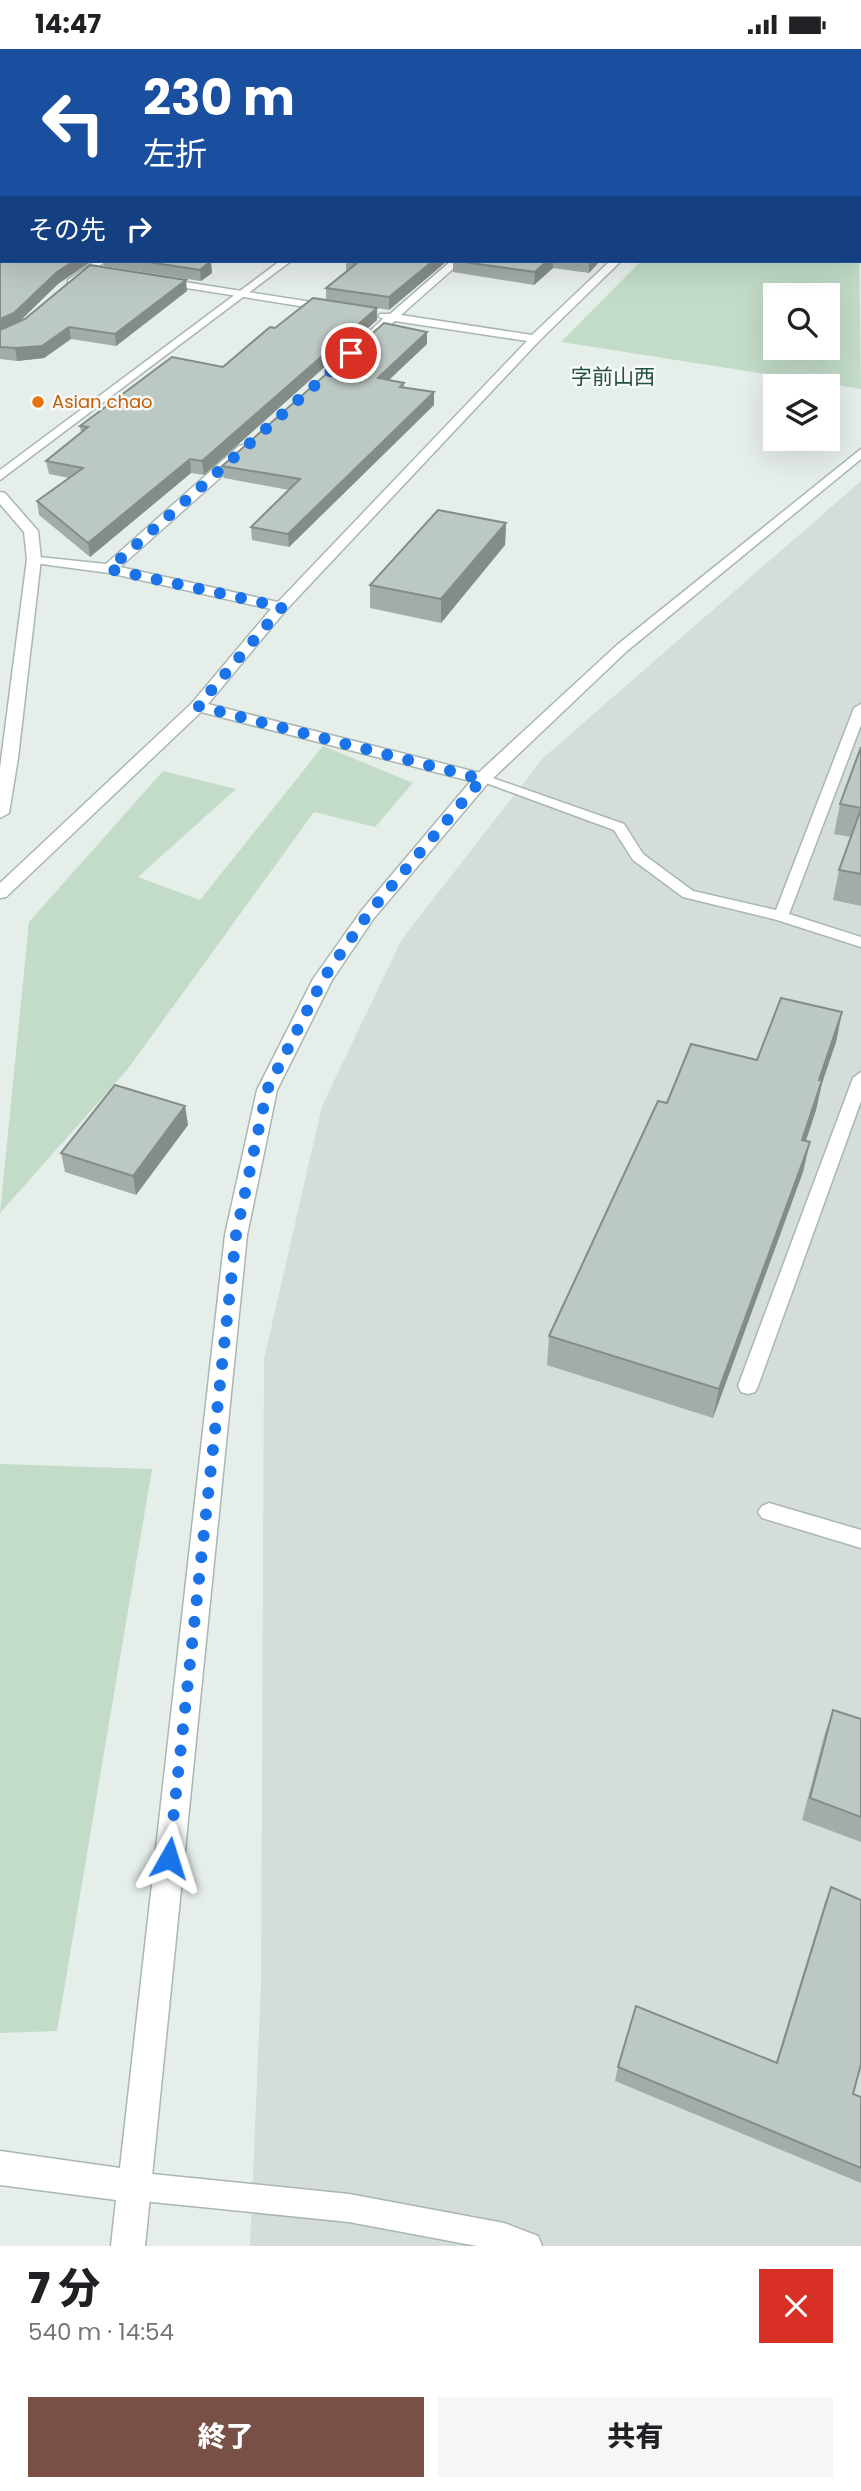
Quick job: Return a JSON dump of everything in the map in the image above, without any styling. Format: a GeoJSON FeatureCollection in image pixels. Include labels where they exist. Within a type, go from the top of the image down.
{"type":"FeatureCollection","features":[{"type":"Feature","properties":{"kind":"street"},"geometry":{"type":"LineString","coordinates":[[0,476],[283,263]]}},
{"type":"Feature","properties":{"kind":"street"},"geometry":{"type":"LineString","coordinates":[[350,355],[385,317],[454,263]]}},
{"type":"Feature","properties":{"kind":"street"},"geometry":{"type":"LineString","coordinates":[[0,893],[198,706],[282,607],[535,339],[614,263]]}},
{"type":"Feature","properties":{"kind":"street"},"geometry":{"type":"LineString","coordinates":[[64,288],[88,270],[101,266]]}},
{"type":"Feature","properties":{"kind":"street"},"geometry":{"type":"LineString","coordinates":[[152,280],[338,309]]}},
{"type":"Feature","properties":{"kind":"street"},"geometry":{"type":"LineString","coordinates":[[385,317],[535,339]]}},
{"type":"Feature","properties":{"kind":"street"},"geometry":{"type":"LineString","coordinates":[[109,569],[256,438]]}},
{"type":"Feature","properties":{"kind":"street"},"geometry":{"type":"LineString","coordinates":[[128,2246],[132,2186],[236,1235],[267,1090],[323,979],[368,914],[482,779],[622,648],[861,453]]}},
{"type":"Feature","properties":{"kind":"street"},"geometry":{"type":"LineString","coordinates":[[0,496],[31,531],[34,559],[5,759],[0,813]]}},
{"type":"Feature","properties":{"kind":"street"},"geometry":{"type":"LineString","coordinates":[[34,559],[109,569],[282,607]]}},
{"type":"Feature","properties":{"kind":"street"},"geometry":{"type":"LineString","coordinates":[[198,706],[482,779]]}},
{"type":"Feature","properties":{"kind":"street"},"geometry":{"type":"LineString","coordinates":[[0,2168],[132,2186]]}},
{"type":"Feature","properties":{"kind":"lane"},"geometry":{"type":"LineString","coordinates":[[781,916],[861,708]]}},
{"type":"Feature","properties":{"kind":"lane"},"geometry":{"type":"LineString","coordinates":[[482,779],[619,827],[638,857],[688,894],[781,916],[861,942]]}},
{"type":"Feature","properties":{"kind":"lane"},"geometry":{"type":"LineString","coordinates":[[748,1386],[861,1078]]}},
{"type":"Feature","properties":{"kind":"lane"},"geometry":{"type":"LineString","coordinates":[[769,1511],[861,1539]]}},
{"type":"Feature","properties":{"kind":"lane"},"geometry":{"type":"LineString","coordinates":[[132,2186],[349,2208],[505,2237],[528,2246]]}},
{"type":"Feature","properties":{"kind":"shaded area"},"geometry":{"type":"Polygon","coordinates":[[[861,481],[861,2246],[250,2246],[261,1984],[264,1359],[322,1106],[402,939],[543,758],[861,481]]]}},
{"type":"Feature","properties":{"kind":"green space"},"geometry":{"type":"Polygon","coordinates":[[[639,263],[859,263],[861,389],[840,386],[840,374],[765,374],[561,342],[639,263]]]}},
{"type":"Feature","properties":{"kind":"green space"},"geometry":{"type":"Polygon","coordinates":[[[323,746],[413,783],[375,827],[314,812],[127,1070],[0,1213],[29,922],[163,771],[236,789],[138,877],[200,900],[323,746]]]}},
{"type":"Feature","properties":{"kind":"green space"},"geometry":{"type":"Polygon","coordinates":[[[0,1464],[152,1469],[57,2031],[0,2033],[0,1464]]]}},
{"type":"Feature","properties":{"kind":"building"},"geometry":{"type":"Polygon","coordinates":[[[0,263],[71,263],[57,272],[14,313],[0,319],[0,263]]]}},
{"type":"Feature","properties":{"kind":"building"},"geometry":{"type":"Polygon","coordinates":[[[155,263],[209,263],[200,270],[155,263]]]}},
{"type":"Feature","properties":{"kind":"building"},"geometry":{"type":"Polygon","coordinates":[[[357,263],[431,263],[389,297],[326,288],[357,263]]]}},
{"type":"Feature","properties":{"kind":"building"},"geometry":{"type":"Polygon","coordinates":[[[471,263],[545,263],[535,272],[471,263]]]}},
{"type":"Feature","properties":{"kind":"building"},"geometry":{"type":"Polygon","coordinates":[[[90,265],[186,280],[115,334],[69,327],[42,346],[0,347],[0,330],[25,319],[90,265]]]}},
{"type":"Feature","properties":{"kind":"building"},"geometry":{"type":"Polygon","coordinates":[[[313,298],[377,308],[202,461],[190,459],[88,543],[37,501],[83,468],[46,461],[88,427],[80,426],[172,357],[223,367],[270,327],[275,328],[313,298]]]}},
{"type":"Feature","properties":{"kind":"building"},"geometry":{"type":"Polygon","coordinates":[[[384,323],[427,332],[378,378],[404,383],[400,387],[434,392],[288,534],[251,527],[300,479],[222,466],[384,323]]]}},
{"type":"Feature","properties":{"kind":"building"},"geometry":{"type":"Polygon","coordinates":[[[438,510],[506,523],[441,599],[370,585],[438,510]]]}},
{"type":"Feature","properties":{"kind":"building"},"geometry":{"type":"Polygon","coordinates":[[[861,747],[861,808],[840,804],[861,747]]]}},
{"type":"Feature","properties":{"kind":"building"},"geometry":{"type":"Polygon","coordinates":[[[861,809],[861,874],[839,870],[861,809]]]}},
{"type":"Feature","properties":{"kind":"building"},"geometry":{"type":"Polygon","coordinates":[[[781,998],[842,1012],[802,1140],[810,1142],[719,1389],[549,1336],[658,1101],[667,1103],[691,1044],[757,1060],[781,998]]]}},
{"type":"Feature","properties":{"kind":"building"},"geometry":{"type":"Polygon","coordinates":[[[115,1085],[185,1106],[133,1176],[61,1153],[115,1085]]]}},
{"type":"Feature","properties":{"kind":"building"},"geometry":{"type":"Polygon","coordinates":[[[833,1710],[861,1719],[861,1817],[810,1798],[833,1710]]]}},
{"type":"Feature","properties":{"kind":"building"},"geometry":{"type":"Polygon","coordinates":[[[831,1887],[861,1900],[861,2064],[853,2094],[861,2097],[861,2168],[618,2067],[636,2006],[777,2063],[831,1887]]]}},
{"type":"Feature","properties":{"kind":"place","name":"Asian chao"},"geometry":{"type":"Point","coordinates":[38,402]}},
{"type":"Feature","properties":{"kind":"district","name":"字前山西"},"geometry":{"type":"Point","coordinates":[613,377]}},
{"type":"Feature","properties":{"kind":"route"},"geometry":{"type":"LineString","coordinates":[[169,1858],[236,1235],[267,1090],[323,979],[368,914],[482,779],[198,706],[282,607],[109,569],[351,353]]}}]}
